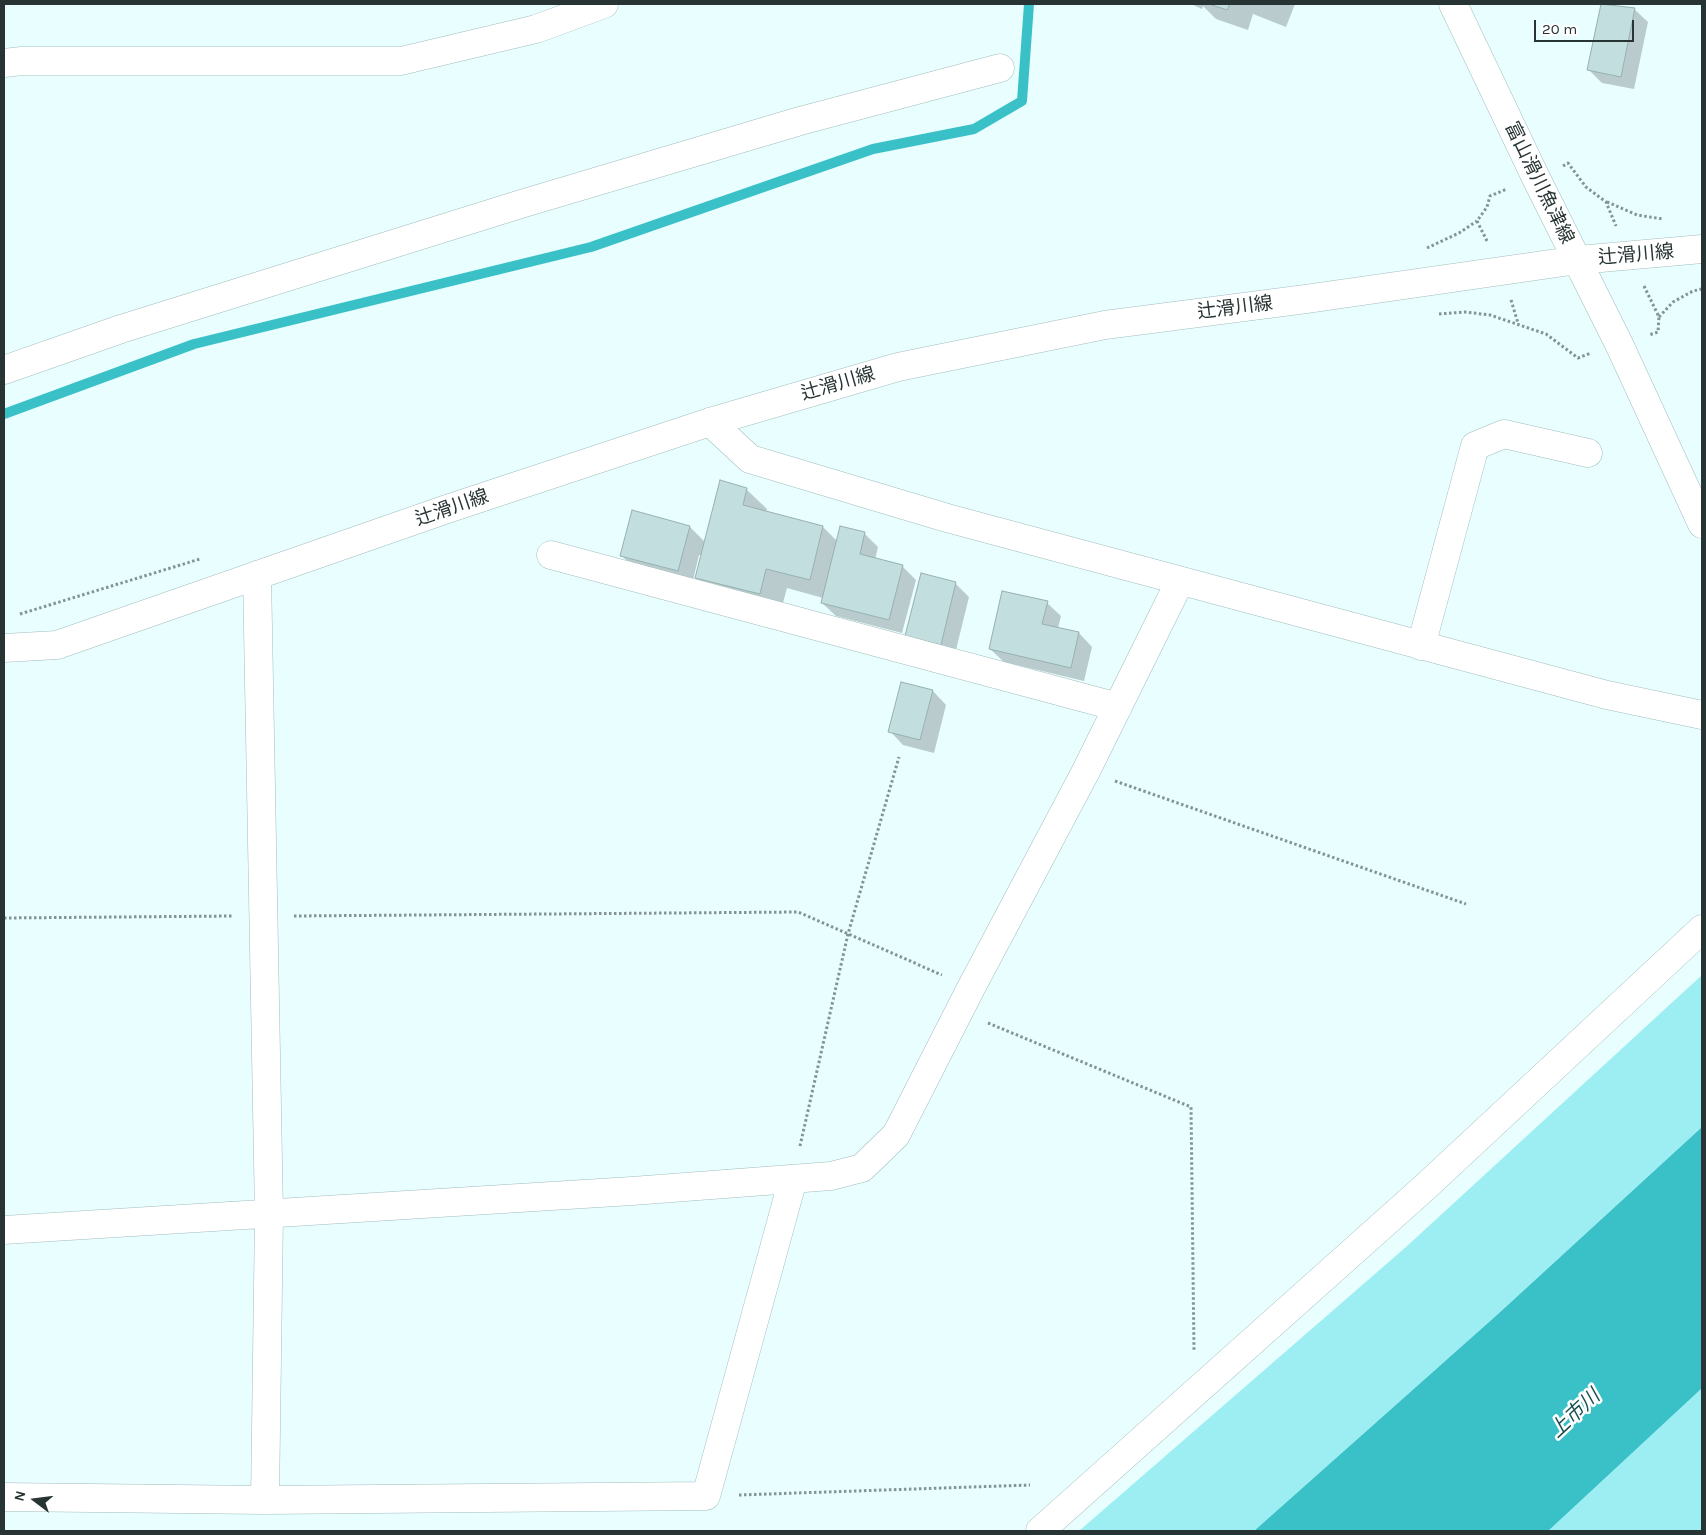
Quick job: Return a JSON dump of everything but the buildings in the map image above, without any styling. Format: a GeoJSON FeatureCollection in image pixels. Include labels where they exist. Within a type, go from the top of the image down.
{"type":"FeatureCollection","features":[{"type":"Feature","properties":{"kind":"street"},"geometry":{"type":"LineString","coordinates":[[4,63],[22,61],[401,61],[536,29],[604,4]]}},
{"type":"Feature","properties":{"kind":"street","name":"富山滑川魚津線"},"geometry":{"type":"LineString","coordinates":[[1453,4],[1619,344],[1702,524]]}},
{"type":"Feature","properties":{"kind":"street"},"geometry":{"type":"LineString","coordinates":[[4,370],[140,323],[484,215],[800,121],[1000,68]]}},
{"type":"Feature","properties":{"kind":"street","name":"辻滑川線"},"geometry":{"type":"LineString","coordinates":[[4,648],[57,645],[257,575],[710,422],[898,367],[1105,325],[1306,299],[1578,260],[1702,249]]}},
{"type":"Feature","properties":{"kind":"street"},"geometry":{"type":"LineString","coordinates":[[710,422],[750,459],[947,518],[1608,695],[1702,715]]}},
{"type":"Feature","properties":{"kind":"street"},"geometry":{"type":"LineString","coordinates":[[1421,646],[1475,446],[1504,434],[1588,453]]}},
{"type":"Feature","properties":{"kind":"street"},"geometry":{"type":"LineString","coordinates":[[551,555],[1118,707]]}},
{"type":"Feature","properties":{"kind":"street"},"geometry":{"type":"LineString","coordinates":[[257,575],[268,1214],[266,1500]]}},
{"type":"Feature","properties":{"kind":"street"},"geometry":{"type":"LineString","coordinates":[[4,1230],[792,1179],[831,1176],[862,1168],[896,1135],[965,999],[1086,770],[1180,581]]}},
{"type":"Feature","properties":{"kind":"street"},"geometry":{"type":"LineString","coordinates":[[1040,1531],[1424,1189],[1702,929]]}},
{"type":"Feature","properties":{"kind":"street"},"geometry":{"type":"LineString","coordinates":[[4,1497],[266,1500],[706,1496],[792,1179]]}},
{"type":"Feature","properties":{"kind":"path"},"geometry":{"type":"LineString","coordinates":[[1606,202],[1637,215],[1670,220]]}},
{"type":"Feature","properties":{"kind":"path"},"geometry":{"type":"LineString","coordinates":[[1659,317],[1673,302],[1693,291],[1702,289]]}},
{"type":"Feature","properties":{"kind":"path"},"geometry":{"type":"LineString","coordinates":[[1436,314],[1465,312],[1490,314],[1518,323]]}},
{"type":"Feature","properties":{"kind":"path"},"geometry":{"type":"LineString","coordinates":[[792,1179],[848,934],[899,757]]}},
{"type":"Feature","properties":{"kind":"path"},"geometry":{"type":"LineString","coordinates":[[1086,770],[1466,904]]}},
{"type":"Feature","properties":{"kind":"path"},"geometry":{"type":"LineString","coordinates":[[4,918],[798,912],[848,934],[965,999],[1191,1107],[1194,1357],[1213,1377]]}},
{"type":"Feature","properties":{"kind":"path"},"geometry":{"type":"LineString","coordinates":[[706,1496],[1030,1485]]}},
{"type":"Feature","properties":{"kind":"shaded area"},"geometry":{"type":"Polygon","coordinates":[[[1702,975],[1702,1127],[1498,1314],[1254,1531],[1079,1531],[1406,1247],[1702,975]]]}},
{"type":"Feature","properties":{"kind":"shaded area"},"geometry":{"type":"Polygon","coordinates":[[[1702,1386],[1702,1531],[1546,1531],[1702,1386]]]}},
{"type":"Feature","properties":{"kind":"water","name":"上市川"},"geometry":{"type":"Polygon","coordinates":[[[1702,1127],[1702,1388],[1548,1531],[1254,1531],[1498,1314],[1702,1127]]]}},
{"type":"Feature","properties":{"kind":"waterway"},"geometry":{"type":"LineString","coordinates":[[4,414],[194,344],[591,247],[873,149],[974,129],[1022,101],[1029,4]]}}]}
